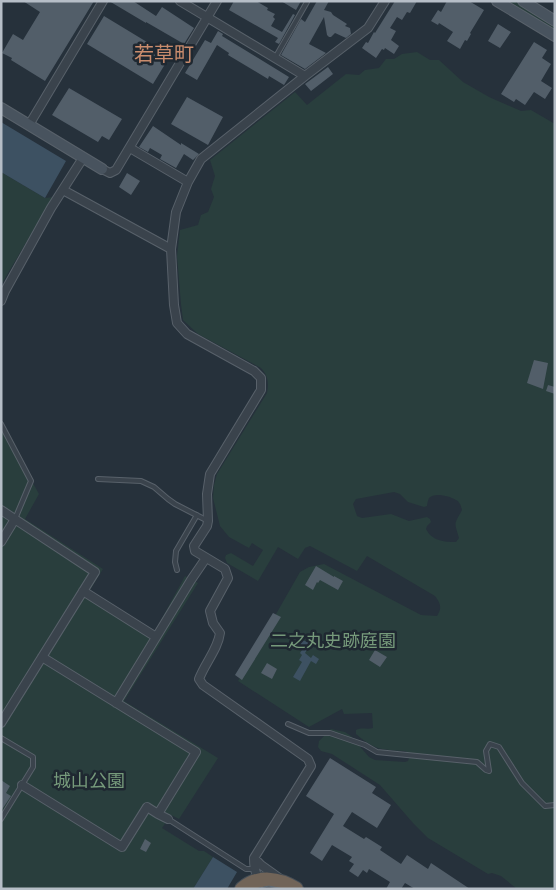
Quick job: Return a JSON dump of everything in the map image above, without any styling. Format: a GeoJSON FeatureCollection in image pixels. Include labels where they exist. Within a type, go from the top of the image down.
{"type":"FeatureCollection","features":[{"type":"Feature","properties":{"kind":"highway"},"geometry":{"type":"LineString","coordinates":[[242,889],[253,882],[274,880],[292,886]]}},
{"type":"Feature","properties":{"kind":"street"},"geometry":{"type":"LineString","coordinates":[[29,124],[103,1]]}},
{"type":"Feature","properties":{"kind":"street"},"geometry":{"type":"LineString","coordinates":[[180,1],[305,76]]}},
{"type":"Feature","properties":{"kind":"street"},"geometry":{"type":"LineString","coordinates":[[1,108],[102,169],[110,173],[114,172],[217,1]]}},
{"type":"Feature","properties":{"kind":"street"},"geometry":{"type":"LineString","coordinates":[[259,882],[254,858],[311,766],[308,759],[203,685],[199,679],[202,670],[219,641],[220,633],[213,623],[210,611],[228,578],[225,569],[195,550],[194,546],[207,526],[207,494],[210,474],[261,390],[261,378],[254,370],[188,334],[178,323],[174,305],[171,249],[176,212],[188,182],[201,159],[368,28],[385,1]]}},
{"type":"Feature","properties":{"kind":"street"},"geometry":{"type":"LineString","coordinates":[[497,1],[555,36]]}},
{"type":"Feature","properties":{"kind":"street"},"geometry":{"type":"LineString","coordinates":[[523,1],[555,21]]}},
{"type":"Feature","properties":{"kind":"street"},"geometry":{"type":"LineString","coordinates":[[130,148],[188,182]]}},
{"type":"Feature","properties":{"kind":"street"},"geometry":{"type":"LineString","coordinates":[[1,301],[51,208],[83,158]]}},
{"type":"Feature","properties":{"kind":"street"},"geometry":{"type":"LineString","coordinates":[[63,190],[171,249]]}},
{"type":"Feature","properties":{"kind":"street"},"geometry":{"type":"LineString","coordinates":[[1,510],[95,572],[1,723]]}},
{"type":"Feature","properties":{"kind":"street"},"geometry":{"type":"LineString","coordinates":[[1,542],[15,519]]}},
{"type":"Feature","properties":{"kind":"street"},"geometry":{"type":"LineString","coordinates":[[116,703],[206,558]]}},
{"type":"Feature","properties":{"kind":"street"},"geometry":{"type":"LineString","coordinates":[[83,591],[156,637]]}},
{"type":"Feature","properties":{"kind":"street"},"geometry":{"type":"LineString","coordinates":[[42,657],[196,752],[158,814]]}},
{"type":"Feature","properties":{"kind":"street"},"geometry":{"type":"LineString","coordinates":[[22,785],[122,847],[147,807],[168,819]]}},
{"type":"Feature","properties":{"kind":"street"},"geometry":{"type":"LineString","coordinates":[[254,858],[292,886]]}},
{"type":"Feature","properties":{"kind":"lane"},"geometry":{"type":"LineString","coordinates":[[275,58],[307,2]]}},
{"type":"Feature","properties":{"kind":"lane"},"geometry":{"type":"LineString","coordinates":[[1,424],[31,481],[15,519]]}},
{"type":"Feature","properties":{"kind":"lane"},"geometry":{"type":"LineString","coordinates":[[98,479],[141,481],[154,487],[168,499],[208,521]]}},
{"type":"Feature","properties":{"kind":"lane"},"geometry":{"type":"LineString","coordinates":[[177,570],[175,562],[176,551],[197,515]]}},
{"type":"Feature","properties":{"kind":"lane"},"geometry":{"type":"LineString","coordinates":[[288,724],[309,733],[330,733],[365,745],[376,752],[477,762],[486,770],[490,770],[486,751],[490,744],[498,747],[522,783],[545,806],[555,805]]}},
{"type":"Feature","properties":{"kind":"lane"},"geometry":{"type":"LineString","coordinates":[[1,738],[33,757],[32,767],[1,818]]}},
{"type":"Feature","properties":{"kind":"lane"},"geometry":{"type":"LineString","coordinates":[[168,819],[246,869],[259,882]]}},
{"type":"Feature","properties":{"kind":"green space"},"geometry":{"type":"Polygon","coordinates":[[[504,1],[514,1],[555,27],[555,32],[504,1]]]}},
{"type":"Feature","properties":{"kind":"green space","name":"二之丸史跡庭園"},"geometry":{"type":"Polygon","coordinates":[[[417,52],[430,60],[439,60],[463,82],[489,97],[521,111],[531,110],[555,124],[555,889],[517,889],[501,876],[492,873],[488,874],[428,838],[380,785],[332,754],[321,751],[318,747],[319,741],[331,729],[345,732],[351,736],[369,757],[375,760],[408,761],[408,753],[405,751],[379,748],[369,744],[356,734],[358,729],[373,728],[372,713],[344,714],[342,709],[309,727],[238,681],[300,572],[309,567],[324,564],[421,615],[437,616],[440,611],[440,604],[435,596],[367,556],[357,571],[310,546],[305,548],[298,559],[278,547],[258,581],[227,563],[226,555],[231,553],[253,566],[263,550],[252,543],[249,548],[229,537],[220,526],[213,498],[217,474],[267,393],[267,379],[261,368],[198,334],[183,320],[177,256],[180,230],[198,225],[201,215],[208,212],[214,197],[211,189],[215,176],[210,160],[295,92],[307,105],[346,74],[359,75],[365,70],[379,68],[386,59],[394,59],[402,54],[417,52]],[[394,492],[356,499],[353,504],[357,516],[362,518],[391,514],[409,521],[427,517],[431,522],[426,529],[432,536],[443,541],[456,542],[459,538],[456,523],[462,510],[457,501],[446,496],[434,495],[429,498],[427,506],[424,507],[408,502],[400,494],[394,492]]]}},
{"type":"Feature","properties":{"kind":"green space"},"geometry":{"type":"Polygon","coordinates":[[[1,172],[45,198],[53,197],[1,285],[1,172]]]}},
{"type":"Feature","properties":{"kind":"green space","name":"城山公園"},"geometry":{"type":"Polygon","coordinates":[[[1,426],[39,494],[25,519],[103,569],[90,590],[155,631],[185,576],[198,583],[124,701],[218,758],[179,819],[171,815],[162,828],[199,851],[204,851],[213,857],[193,889],[1,889],[1,426]]]}},
{"type":"Feature","properties":{"kind":"water"},"geometry":{"type":"Polygon","coordinates":[[[1,122],[66,161],[45,198],[1,172],[1,122]]]}},
{"type":"Feature","properties":{"kind":"water"},"geometry":{"type":"Polygon","coordinates":[[[299,638],[313,645],[305,653],[311,658],[313,655],[319,659],[316,664],[311,661],[300,681],[293,677],[302,662],[299,660],[302,655],[300,653],[304,647],[296,642],[299,638]]]}},
{"type":"Feature","properties":{"kind":"water"},"geometry":{"type":"Polygon","coordinates":[[[213,857],[237,872],[227,889],[193,889],[213,857]]]}},
{"type":"Feature","properties":{"kind":"building"},"geometry":{"type":"Polygon","coordinates":[[[23,1],[94,1],[45,81],[2,53],[13,34],[23,40],[40,12],[23,1]]]}},
{"type":"Feature","properties":{"kind":"building"},"geometry":{"type":"Polygon","coordinates":[[[109,1],[133,1],[156,16],[162,7],[194,28],[184,44],[109,1]]]}},
{"type":"Feature","properties":{"kind":"building"},"geometry":{"type":"Polygon","coordinates":[[[234,1],[256,1],[268,8],[267,10],[275,14],[273,17],[275,19],[271,26],[282,32],[293,14],[295,15],[279,44],[275,42],[278,38],[229,10],[234,1]]]}},
{"type":"Feature","properties":{"kind":"building"},"geometry":{"type":"Polygon","coordinates":[[[281,1],[301,1],[296,10],[281,1]]]}},
{"type":"Feature","properties":{"kind":"building"},"geometry":{"type":"Polygon","coordinates":[[[317,1],[329,1],[324,10],[331,12],[347,24],[345,26],[350,28],[351,34],[346,38],[335,33],[329,37],[324,17],[309,44],[326,53],[305,69],[281,55],[301,19],[305,22],[317,1]]]}},
{"type":"Feature","properties":{"kind":"building"},"geometry":{"type":"Polygon","coordinates":[[[395,1],[417,1],[410,13],[407,12],[402,20],[397,17],[390,28],[396,31],[391,40],[399,46],[394,54],[385,48],[384,50],[382,49],[376,58],[362,48],[366,42],[368,43],[395,1]]]}},
{"type":"Feature","properties":{"kind":"building"},"geometry":{"type":"Polygon","coordinates":[[[447,1],[469,1],[484,10],[467,41],[465,40],[460,49],[447,41],[453,32],[439,23],[438,25],[431,21],[438,10],[441,12],[447,1]]]}},
{"type":"Feature","properties":{"kind":"building"},"geometry":{"type":"Polygon","coordinates":[[[104,16],[170,56],[153,84],[87,44],[104,16]]]}},
{"type":"Feature","properties":{"kind":"building"},"geometry":{"type":"Polygon","coordinates":[[[498,24],[511,32],[500,48],[488,41],[498,24]]]}},
{"type":"Feature","properties":{"kind":"building"},"geometry":{"type":"Polygon","coordinates":[[[218,31],[223,34],[222,36],[289,77],[284,85],[269,76],[268,79],[228,55],[229,53],[217,45],[197,80],[185,73],[205,40],[211,43],[218,31]]]}},
{"type":"Feature","properties":{"kind":"building"},"geometry":{"type":"Polygon","coordinates":[[[534,42],[547,50],[542,58],[551,64],[541,81],[552,88],[545,99],[534,92],[525,105],[516,99],[514,102],[501,94],[534,42]]]}},
{"type":"Feature","properties":{"kind":"building"},"geometry":{"type":"Polygon","coordinates":[[[328,67],[333,74],[311,91],[305,84],[328,67]]]}},
{"type":"Feature","properties":{"kind":"building"},"geometry":{"type":"Polygon","coordinates":[[[69,88],[122,119],[109,140],[102,136],[98,142],[52,115],[69,88]]]}},
{"type":"Feature","properties":{"kind":"building"},"geometry":{"type":"Polygon","coordinates":[[[187,97],[223,117],[208,145],[171,124],[187,97]]]}},
{"type":"Feature","properties":{"kind":"building"},"geometry":{"type":"Polygon","coordinates":[[[153,126],[181,145],[181,143],[199,154],[193,160],[184,154],[176,168],[160,159],[162,155],[150,148],[148,152],[139,147],[153,126]]]}},
{"type":"Feature","properties":{"kind":"building"},"geometry":{"type":"Polygon","coordinates":[[[127,173],[140,181],[131,195],[119,187],[127,173]]]}},
{"type":"Feature","properties":{"kind":"building"},"geometry":{"type":"Polygon","coordinates":[[[534,360],[548,363],[543,389],[527,383],[534,360]]]}},
{"type":"Feature","properties":{"kind":"building"},"geometry":{"type":"Polygon","coordinates":[[[548,385],[555,387],[555,394],[546,391],[548,385]]]}},
{"type":"Feature","properties":{"kind":"building"},"geometry":{"type":"Polygon","coordinates":[[[316,566],[343,581],[338,590],[320,580],[313,590],[305,585],[316,566]]]}},
{"type":"Feature","properties":{"kind":"building"},"geometry":{"type":"Polygon","coordinates":[[[273,613],[281,617],[242,680],[235,675],[273,613]]]}},
{"type":"Feature","properties":{"kind":"building"},"geometry":{"type":"Polygon","coordinates":[[[375,650],[387,657],[380,667],[369,660],[375,650]]]}},
{"type":"Feature","properties":{"kind":"building"},"geometry":{"type":"Polygon","coordinates":[[[267,663],[277,669],[272,679],[261,673],[267,663]]]}},
{"type":"Feature","properties":{"kind":"building"},"geometry":{"type":"Polygon","coordinates":[[[330,758],[376,787],[372,793],[391,805],[377,828],[352,812],[343,826],[382,847],[380,850],[401,864],[407,855],[428,869],[431,863],[470,889],[415,889],[405,883],[401,889],[386,889],[390,882],[369,869],[367,873],[363,870],[358,877],[349,871],[354,864],[349,861],[352,857],[332,845],[322,861],[310,853],[334,814],[306,796],[330,758]]]}},
{"type":"Feature","properties":{"kind":"building"},"geometry":{"type":"Polygon","coordinates":[[[1,780],[10,786],[6,793],[11,796],[1,811],[1,780]]]}},
{"type":"Feature","properties":{"kind":"building"},"geometry":{"type":"Polygon","coordinates":[[[145,839],[151,843],[146,852],[140,849],[145,839]]]}},
{"type":"Feature","properties":{"kind":"tram line"},"geometry":{"type":"LineString","coordinates":[[255,889],[269,886],[284,889]]}},
{"type":"Feature","properties":{"kind":"district","name":"若草町"},"geometry":{"type":"Point","coordinates":[164,54]}}]}
